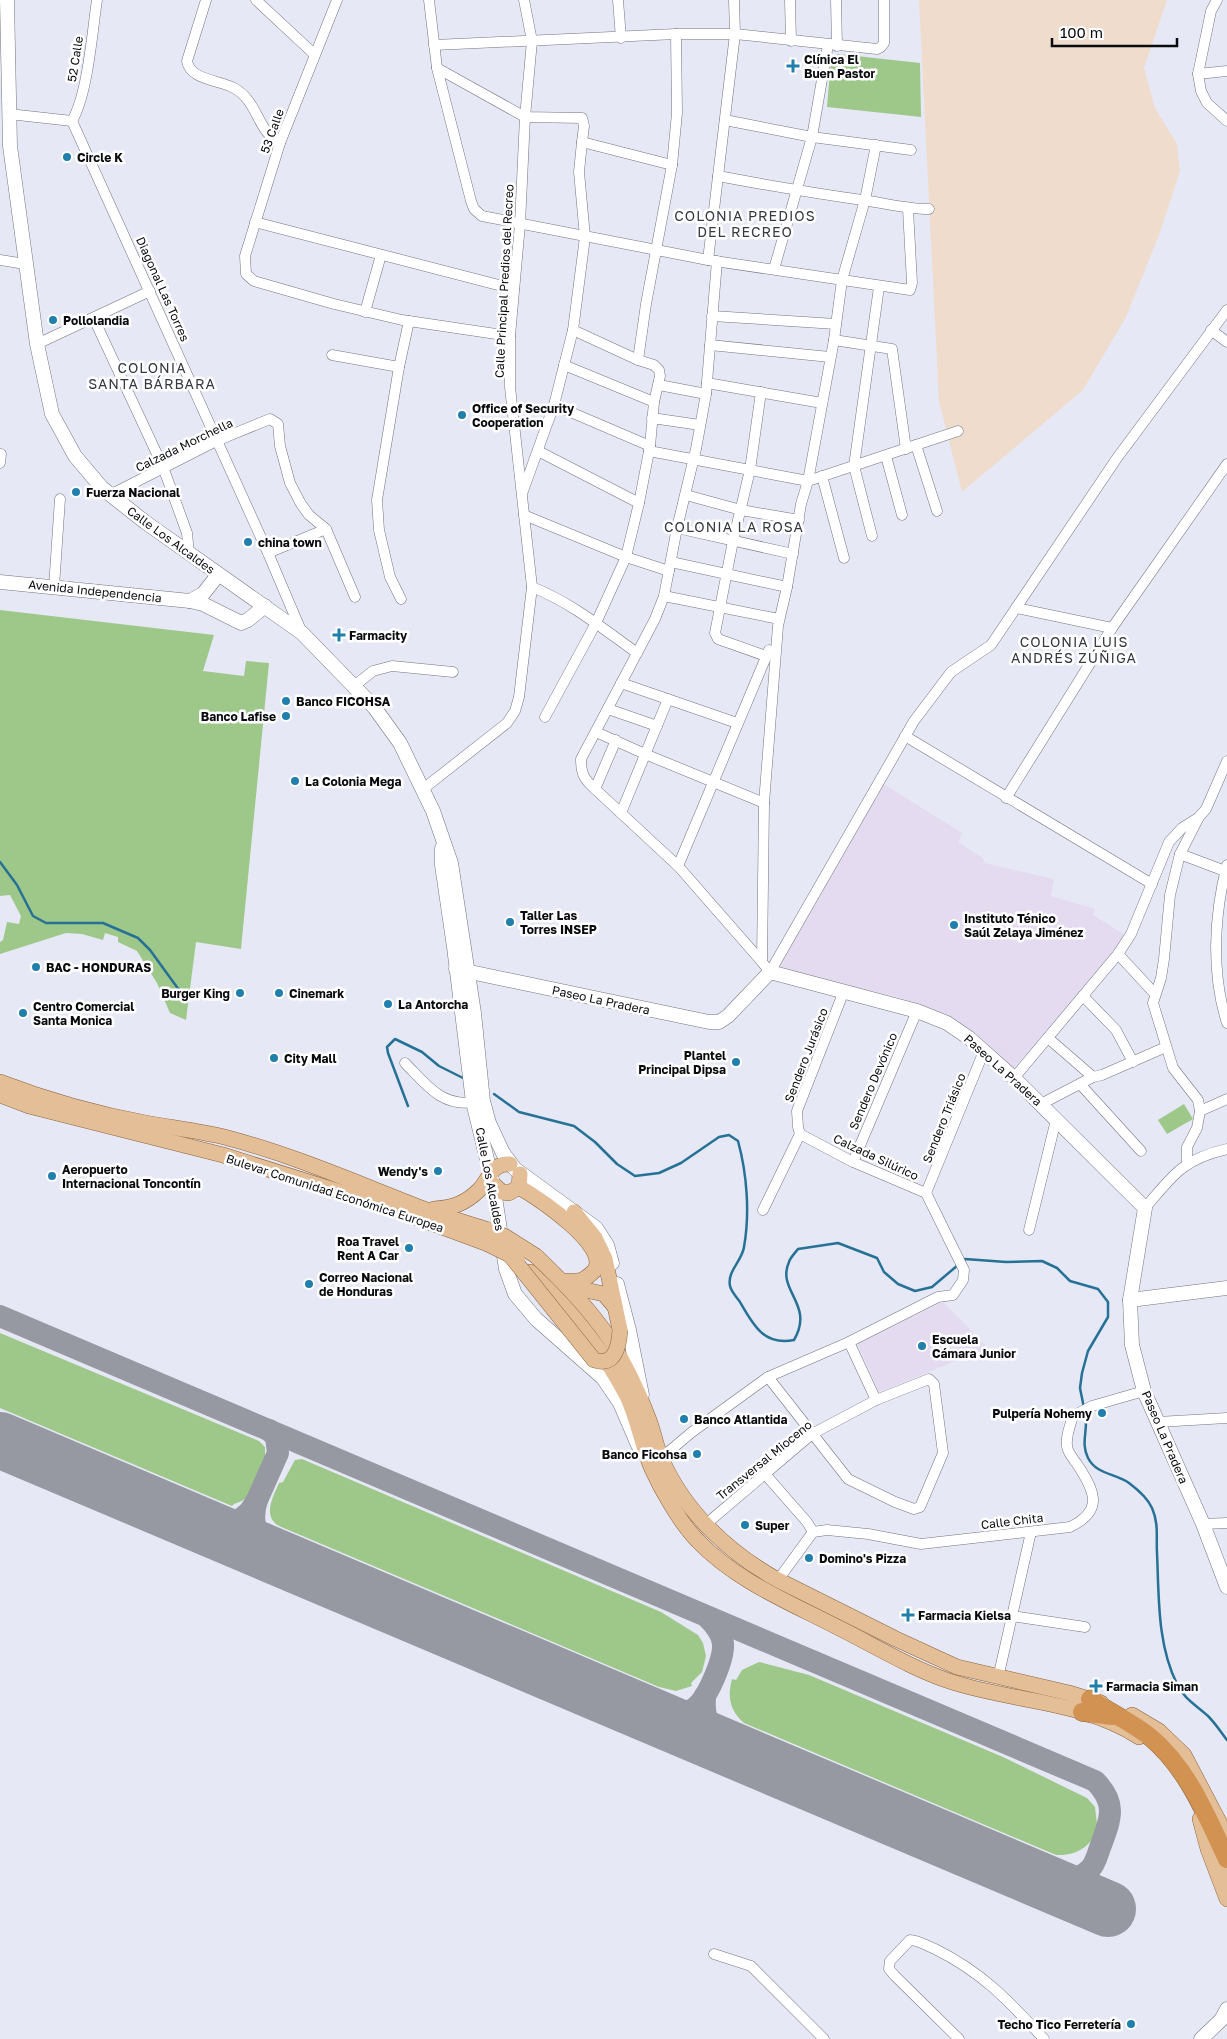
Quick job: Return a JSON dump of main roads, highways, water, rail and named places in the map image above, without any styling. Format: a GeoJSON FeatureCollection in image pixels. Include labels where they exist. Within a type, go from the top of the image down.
{"type":"FeatureCollection","features":[{"type":"Feature","properties":{"kind":"highway"},"geometry":{"type":"LineString","coordinates":[[1086,1706],[1122,1719],[1150,1737],[1175,1762],[1195,1792],[1227,1859]]}},
{"type":"Feature","properties":{"kind":"main road","name":"Calle Los Alcaldes"},"geometry":{"type":"LineString","coordinates":[[7,0],[10,146],[37,344],[52,414],[75,456],[110,495],[218,575],[302,633],[374,707],[400,743],[424,789],[451,863],[473,1102],[491,1179],[506,1269],[515,1294],[536,1319],[603,1378],[620,1403],[641,1453],[657,1464]]}},
{"type":"Feature","properties":{"kind":"main road"},"geometry":{"type":"LineString","coordinates":[[190,601],[203,594],[218,575]]}},
{"type":"Feature","properties":{"kind":"main road","name":"Avenida Independencia"},"geometry":{"type":"LineString","coordinates":[[0,582],[190,601],[203,604],[241,623],[248,620],[265,606]]}},
{"type":"Feature","properties":{"kind":"main road","name":"Paseo La Pradera"},"geometry":{"type":"LineString","coordinates":[[462,971],[709,1022],[718,1022],[728,1016],[766,967],[917,1011],[948,1023],[984,1052],[1014,1078],[1146,1208],[1130,1300],[1132,1345],[1144,1391],[1203,1524],[1227,1588]]}},
{"type":"Feature","properties":{"kind":"main road","name":"Calle Los Alcaldes"},"geometry":{"type":"LineString","coordinates":[[462,971],[483,1101],[489,1123],[516,1175],[596,1228],[607,1245],[629,1330],[644,1405]]}},
{"type":"Feature","properties":{"kind":"main road","name":"Bulevar Comunidad Económica Europea"},"geometry":{"type":"LineString","coordinates":[[0,1082],[85,1109],[145,1123],[203,1132],[256,1146],[354,1179],[488,1237],[510,1254],[560,1300],[597,1346],[627,1398],[682,1521],[698,1542],[728,1567],[759,1586],[909,1664],[949,1681],[1086,1706],[1120,1708],[1158,1731],[1184,1755],[1227,1837]]}},
{"type":"Feature","properties":{"kind":"main road","name":"Bulevar Comunidad Económica Europea"},"geometry":{"type":"LineString","coordinates":[[0,1095],[38,1108],[223,1155],[488,1237],[522,1245],[565,1284],[609,1338],[644,1405],[657,1464],[705,1525],[736,1553],[761,1571],[778,1580],[950,1664],[1086,1706],[1099,1718],[1137,1736],[1160,1755],[1184,1787],[1227,1878]]}},
{"type":"Feature","properties":{"kind":"main road"},"geometry":{"type":"LineString","coordinates":[[425,1209],[450,1208],[465,1202],[491,1179],[498,1165],[516,1175],[589,1242],[595,1252],[598,1262],[591,1274],[581,1280],[565,1284]]}},
{"type":"Feature","properties":{"kind":"main road"},"geometry":{"type":"LineString","coordinates":[[491,1179],[498,1190],[506,1193],[513,1192],[516,1175]]}},
{"type":"Feature","properties":{"kind":"main road"},"geometry":{"type":"LineString","coordinates":[[510,1254],[594,1360],[598,1362],[608,1360],[616,1354],[618,1349],[620,1330],[605,1259],[595,1238],[574,1212]]}},
{"type":"Feature","properties":{"kind":"main road"},"geometry":{"type":"LineString","coordinates":[[565,1284],[604,1294],[611,1300],[616,1309]]}},
{"type":"Feature","properties":{"kind":"main road"},"geometry":{"type":"LineString","coordinates":[[1130,1300],[1227,1288]]}},
{"type":"Feature","properties":{"kind":"main road"},"geometry":{"type":"LineString","coordinates":[[1200,1819],[1208,1849],[1227,1899]]}},
{"type":"Feature","properties":{"kind":"main road"},"geometry":{"type":"LineString","coordinates":[[1201,2039],[1221,2020],[1227,2009]]}},
{"type":"Feature","properties":{"kind":"waterway"},"geometry":{"type":"LineString","coordinates":[[0,862],[17,885],[33,916],[46,923],[103,923],[138,938],[150,950],[187,1001]]}},
{"type":"Feature","properties":{"kind":"waterway"},"geometry":{"type":"LineString","coordinates":[[408,1106],[388,1053],[387,1047],[395,1039],[422,1052],[439,1066],[465,1079]]}},
{"type":"Feature","properties":{"kind":"waterway"},"geometry":{"type":"LineString","coordinates":[[494,1094],[519,1112],[574,1126],[595,1142],[617,1164],[635,1176],[659,1173],[681,1163],[719,1137],[729,1135],[738,1141],[744,1167],[747,1221],[743,1252],[731,1276],[730,1286],[755,1326],[767,1337],[775,1340],[794,1340],[799,1328],[800,1317],[798,1307],[790,1290],[786,1272],[791,1257],[798,1249],[838,1243],[877,1258],[884,1272],[898,1284],[915,1291],[932,1287],[958,1265]]}},
{"type":"Feature","properties":{"kind":"waterway"},"geometry":{"type":"LineString","coordinates":[[962,1262],[965,1259],[1006,1262],[1042,1261],[1057,1268],[1070,1281],[1098,1289],[1108,1302],[1108,1317],[1088,1351],[1082,1373],[1080,1388],[1084,1408]]}},
{"type":"Feature","properties":{"kind":"waterway"},"geometry":{"type":"LineString","coordinates":[[1085,1413],[1085,1446],[1088,1458],[1092,1464],[1101,1471],[1129,1483],[1148,1501],[1154,1514],[1160,1620],[1170,1669],[1183,1694],[1211,1719],[1227,1740]]}},
{"type":"Feature","properties":{"kind":"place","name":"Clínica El Buen Pastor"},"geometry":{"type":"Point","coordinates":[793,66]}},
{"type":"Feature","properties":{"kind":"place","name":"Circle K"},"geometry":{"type":"Point","coordinates":[67,157]}},
{"type":"Feature","properties":{"kind":"place","name":"Pollolandia"},"geometry":{"type":"Point","coordinates":[53,320]}},
{"type":"Feature","properties":{"kind":"place","name":"Office of Security Cooperation"},"geometry":{"type":"Point","coordinates":[462,415]}},
{"type":"Feature","properties":{"kind":"place","name":"Fuerza Nacional"},"geometry":{"type":"Point","coordinates":[76,492]}},
{"type":"Feature","properties":{"kind":"place","name":"china town"},"geometry":{"type":"Point","coordinates":[248,542]}},
{"type":"Feature","properties":{"kind":"place","name":"Farmacity"},"geometry":{"type":"Point","coordinates":[339,635]}},
{"type":"Feature","properties":{"kind":"place","name":"Banco FICOHSA"},"geometry":{"type":"Point","coordinates":[286,701]}},
{"type":"Feature","properties":{"kind":"place","name":"Banco Lafise"},"geometry":{"type":"Point","coordinates":[286,716]}},
{"type":"Feature","properties":{"kind":"place","name":"La Colonia Mega"},"geometry":{"type":"Point","coordinates":[295,781]}},
{"type":"Feature","properties":{"kind":"place","name":"Taller Las Torres INSEP"},"geometry":{"type":"Point","coordinates":[510,922]}},
{"type":"Feature","properties":{"kind":"place","name":"Instituto Ténico Saúl Zelaya Jiménez"},"geometry":{"type":"Point","coordinates":[954,925]}},
{"type":"Feature","properties":{"kind":"place","name":"BAC - HONDURAS"},"geometry":{"type":"Point","coordinates":[36,967]}},
{"type":"Feature","properties":{"kind":"place","name":"Burger King"},"geometry":{"type":"Point","coordinates":[240,993]}},
{"type":"Feature","properties":{"kind":"place","name":"Cinemark"},"geometry":{"type":"Point","coordinates":[279,993]}},
{"type":"Feature","properties":{"kind":"place","name":"La Antorcha"},"geometry":{"type":"Point","coordinates":[388,1004]}},
{"type":"Feature","properties":{"kind":"place","name":"Centro Comercial Santa Monica"},"geometry":{"type":"Point","coordinates":[23,1013]}},
{"type":"Feature","properties":{"kind":"place","name":"City Mall"},"geometry":{"type":"Point","coordinates":[274,1058]}},
{"type":"Feature","properties":{"kind":"place","name":"Plantel Principal Dipsa"},"geometry":{"type":"Point","coordinates":[736,1062]}},
{"type":"Feature","properties":{"kind":"place","name":"Wendy's"},"geometry":{"type":"Point","coordinates":[438,1171]}},
{"type":"Feature","properties":{"kind":"place","name":"Aeropuerto Internacional Toncontín"},"geometry":{"type":"Point","coordinates":[52,1176]}},
{"type":"Feature","properties":{"kind":"place","name":"Roa Travel Rent A Car"},"geometry":{"type":"Point","coordinates":[409,1248]}},
{"type":"Feature","properties":{"kind":"place","name":"Correo Nacional de Honduras"},"geometry":{"type":"Point","coordinates":[309,1284]}},
{"type":"Feature","properties":{"kind":"place","name":"Escuela Cámara Junior"},"geometry":{"type":"Point","coordinates":[922,1346]}},
{"type":"Feature","properties":{"kind":"place","name":"Pulpería Nohemy"},"geometry":{"type":"Point","coordinates":[1102,1413]}},
{"type":"Feature","properties":{"kind":"place","name":"Banco Atlantida"},"geometry":{"type":"Point","coordinates":[684,1419]}},
{"type":"Feature","properties":{"kind":"place","name":"Banco Ficohsa"},"geometry":{"type":"Point","coordinates":[697,1454]}},
{"type":"Feature","properties":{"kind":"place","name":"Super"},"geometry":{"type":"Point","coordinates":[745,1525]}},
{"type":"Feature","properties":{"kind":"place","name":"Domino's Pizza"},"geometry":{"type":"Point","coordinates":[809,1558]}},
{"type":"Feature","properties":{"kind":"place","name":"Farmacia Kielsa"},"geometry":{"type":"Point","coordinates":[908,1615]}},
{"type":"Feature","properties":{"kind":"place","name":"Farmacia Siman"},"geometry":{"type":"Point","coordinates":[1096,1686]}},
{"type":"Feature","properties":{"kind":"place","name":"Techo Tico Ferretería"},"geometry":{"type":"Point","coordinates":[1131,2024]}},
{"type":"Feature","properties":{"kind":"district","name":"COLONIA PREDIOS DEL RECREO"},"geometry":{"type":"Point","coordinates":[745,224]}},
{"type":"Feature","properties":{"kind":"district","name":"COLONIA SANTA BÁRBARA"},"geometry":{"type":"Point","coordinates":[152,376]}},
{"type":"Feature","properties":{"kind":"district","name":"COLONIA LA ROSA"},"geometry":{"type":"Point","coordinates":[734,526]}},
{"type":"Feature","properties":{"kind":"district","name":"COLONIA LUIS ANDRÉS ZÚÑIGA"},"geometry":{"type":"Point","coordinates":[1074,650]}}]}
